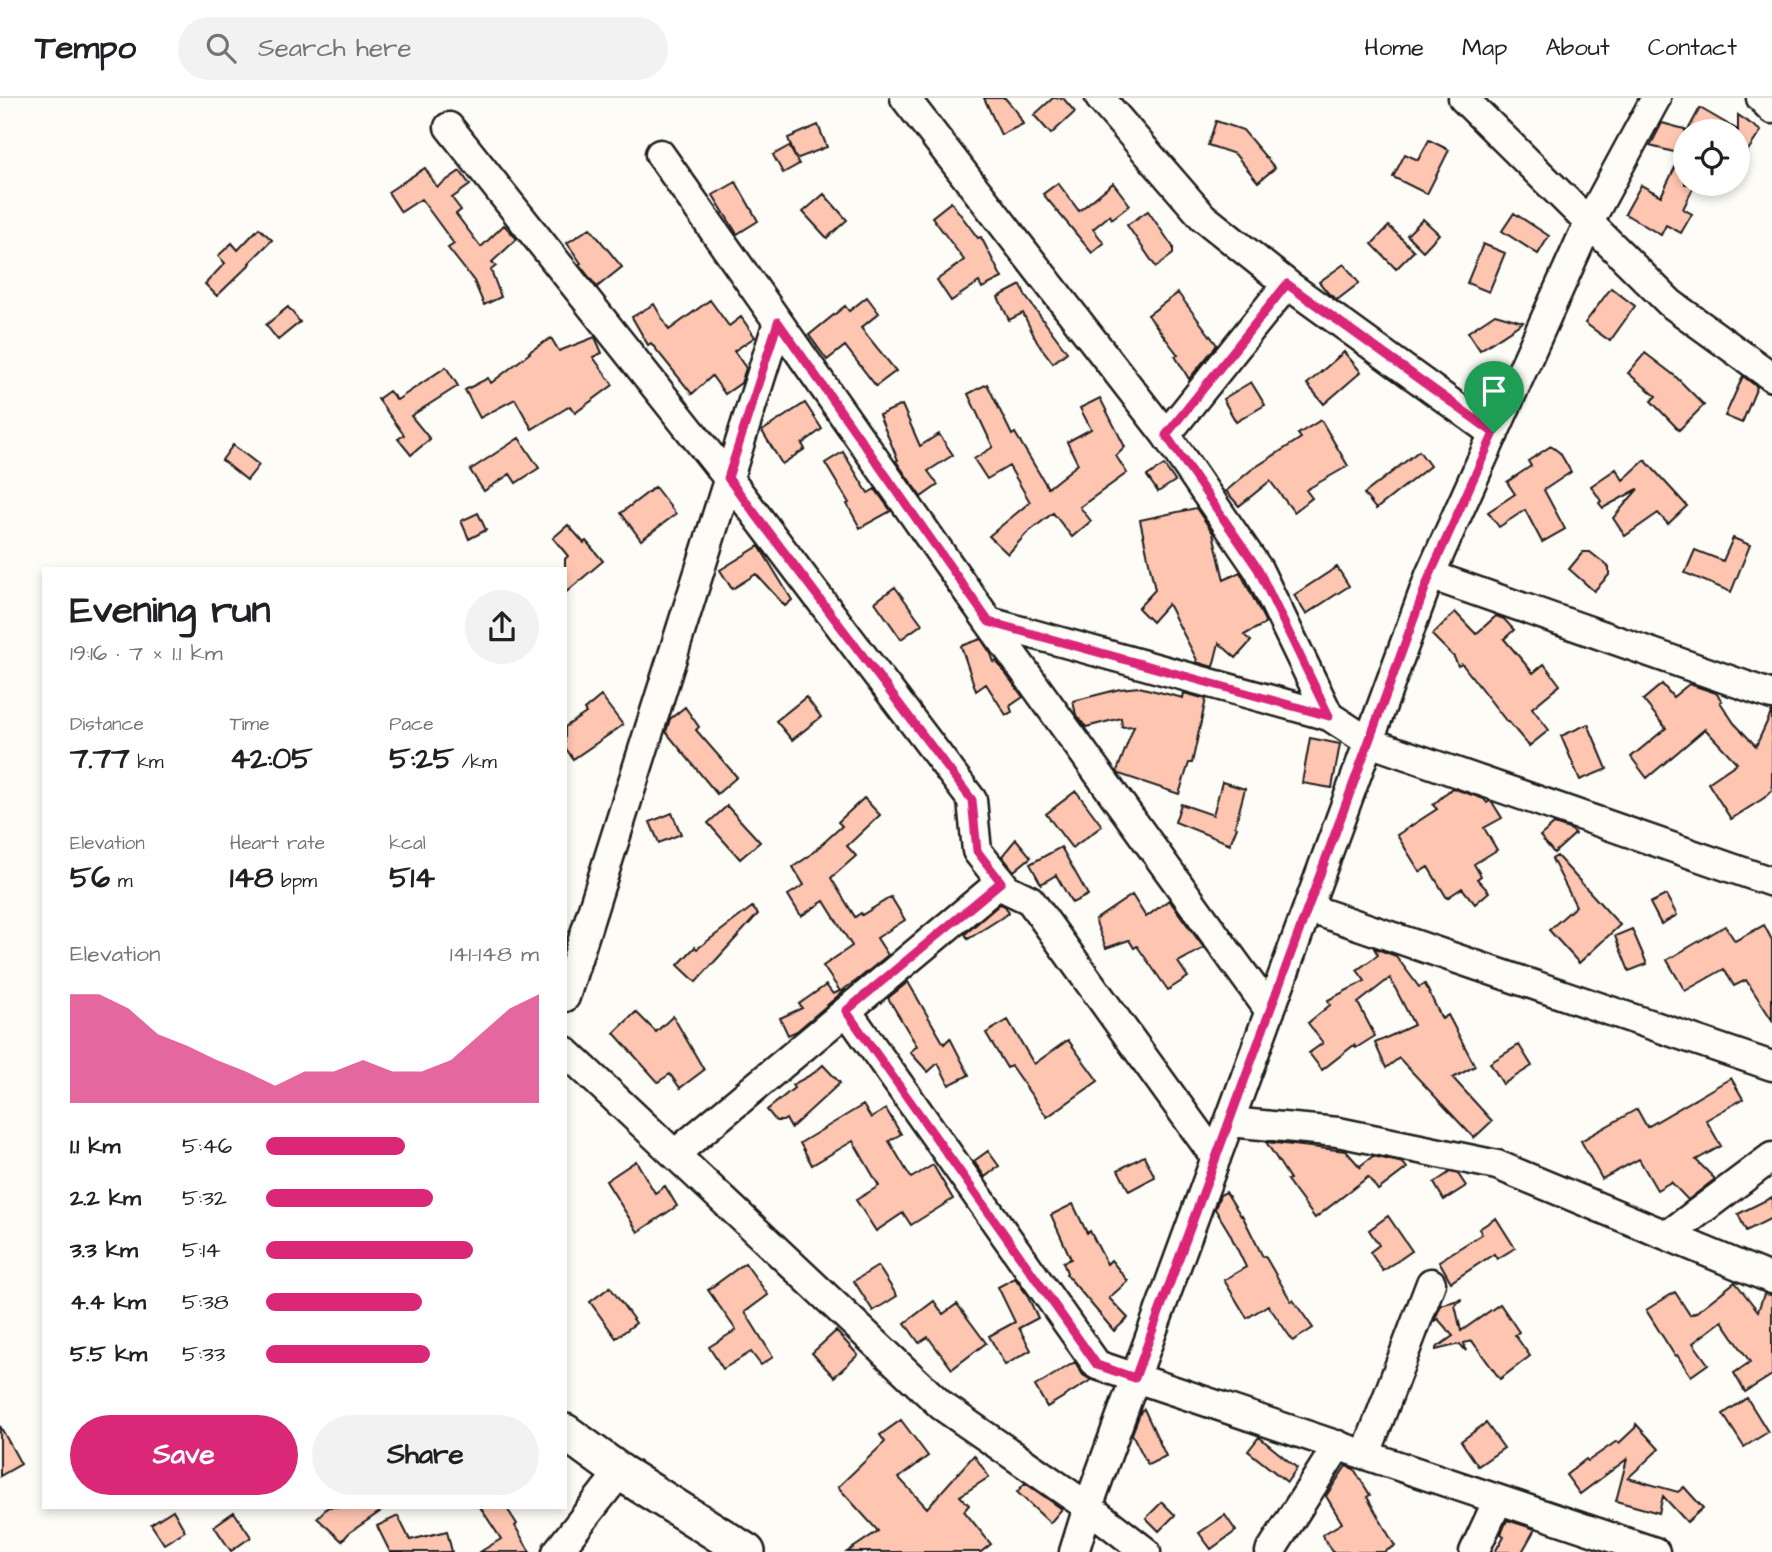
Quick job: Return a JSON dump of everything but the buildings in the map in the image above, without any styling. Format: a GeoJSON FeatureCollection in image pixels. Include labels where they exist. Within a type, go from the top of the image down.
{"type":"FeatureCollection","features":[{"type":"Feature","properties":{"kind":"street"},"geometry":{"type":"LineString","coordinates":[[905,98],[1166,435],[1258,569],[1329,716]]}},
{"type":"Feature","properties":{"kind":"street"},"geometry":{"type":"LineString","coordinates":[[1100,98],[1203,217],[1287,284],[1494,433]]}},
{"type":"Feature","properties":{"kind":"street"},"geometry":{"type":"LineString","coordinates":[[1463,98],[1670,303],[1772,377]]}},
{"type":"Feature","properties":{"kind":"street"},"geometry":{"type":"LineString","coordinates":[[1073,1552],[1430,575],[1589,222],[1656,98]]}},
{"type":"Feature","properties":{"kind":"street"},"geometry":{"type":"LineString","coordinates":[[1761,98],[1772,109]]}},
{"type":"Feature","properties":{"kind":"street"},"geometry":{"type":"LineString","coordinates":[[449,127],[728,478],[972,800],[977,851],[1007,890],[1030,901],[1216,1158]]}},
{"type":"Feature","properties":{"kind":"street"},"geometry":{"type":"LineString","coordinates":[[660,154],[989,622],[1270,1011]]}},
{"type":"Feature","properties":{"kind":"street"},"geometry":{"type":"LineString","coordinates":[[1166,435],[1287,284]]}},
{"type":"Feature","properties":{"kind":"street"},"geometry":{"type":"LineString","coordinates":[[567,992],[778,322]]}},
{"type":"Feature","properties":{"kind":"street"},"geometry":{"type":"LineString","coordinates":[[1430,575],[1772,695]]}},
{"type":"Feature","properties":{"kind":"street"},"geometry":{"type":"LineString","coordinates":[[989,622],[1329,716],[1369,742],[1772,882]]}},
{"type":"Feature","properties":{"kind":"street"},"geometry":{"type":"LineString","coordinates":[[675,1154],[1001,882]]}},
{"type":"Feature","properties":{"kind":"street"},"geometry":{"type":"LineString","coordinates":[[1308,908],[1772,1066]]}},
{"type":"Feature","properties":{"kind":"street"},"geometry":{"type":"LineString","coordinates":[[846,1011],[1097,1365],[1654,1552]]}},
{"type":"Feature","properties":{"kind":"street"},"geometry":{"type":"LineString","coordinates":[[567,1053],[942,1406],[1088,1507],[1146,1552]]}},
{"type":"Feature","properties":{"kind":"street"},"geometry":{"type":"LineString","coordinates":[[1229,1122],[1338,1132],[1497,1165],[1772,1279]]}},
{"type":"Feature","properties":{"kind":"street"},"geometry":{"type":"LineString","coordinates":[[1668,1235],[1772,1157]]}},
{"type":"Feature","properties":{"kind":"street"},"geometry":{"type":"LineString","coordinates":[[1366,1454],[1430,1283]]}},
{"type":"Feature","properties":{"kind":"street"},"geometry":{"type":"LineString","coordinates":[[567,1433],[620,1472],[747,1552]]}},
{"type":"Feature","properties":{"kind":"street"},"geometry":{"type":"LineString","coordinates":[[1270,1552],[1339,1445]]}},
{"type":"Feature","properties":{"kind":"street"},"geometry":{"type":"LineString","coordinates":[[557,1552],[620,1472]]}},
{"type":"Feature","properties":{"kind":"street"},"geometry":{"type":"LineString","coordinates":[[1474,1552],[1498,1500]]}},
{"type":"Feature","properties":{"kind":"route"},"geometry":{"type":"LineString","coordinates":[[1287,284],[1494,433],[1430,575],[1135,1378],[1097,1365],[846,1011],[1001,882],[977,851],[972,800],[728,478],[778,322],[989,622],[1329,716],[1258,569],[1166,435],[1287,284]]}}]}
